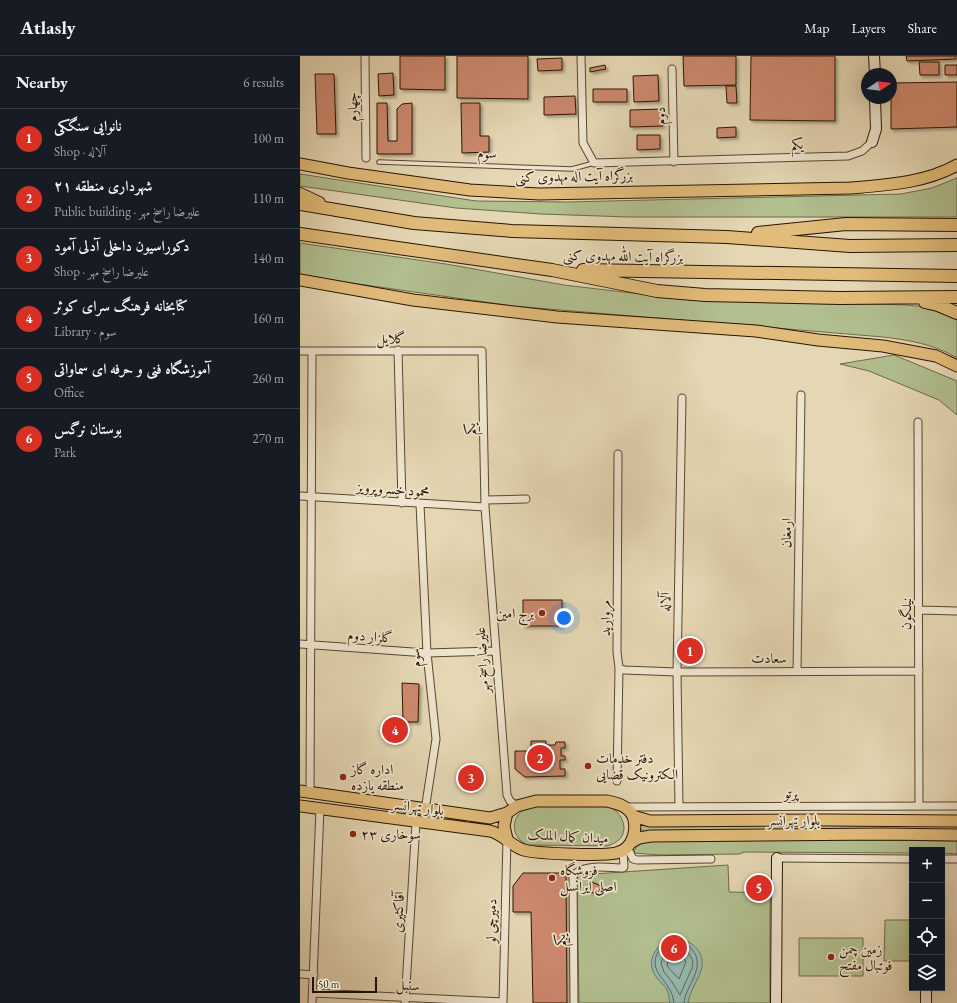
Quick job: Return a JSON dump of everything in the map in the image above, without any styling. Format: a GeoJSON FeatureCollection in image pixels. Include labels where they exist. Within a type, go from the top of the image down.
{"type":"FeatureCollection","features":[{"type":"Feature","properties":{"kind":"highway"},"geometry":{"type":"LineString","coordinates":[[300,194],[332,210]]}},
{"type":"Feature","properties":{"kind":"highway","name":"بزرگراه آیت الله مهدوی کنی"},"geometry":{"type":"LineString","coordinates":[[300,204],[414,223],[512,231],[727,237],[850,246],[957,245]]}},
{"type":"Feature","properties":{"kind":"highway","name":"بزرگراه آیت الله مهدوی کنی"},"geometry":{"type":"LineString","coordinates":[[727,237],[846,224],[957,225]]}},
{"type":"Feature","properties":{"kind":"highway"},"geometry":{"type":"LineString","coordinates":[[300,234],[552,270]]}},
{"type":"Feature","properties":{"kind":"highway","name":"بزرگراه آیت الله مهدوی کنی"},"geometry":{"type":"LineString","coordinates":[[552,270],[957,276]]}},
{"type":"Feature","properties":{"kind":"highway","name":"بزرگراه آیت الله مهدوی کنی"},"geometry":{"type":"LineString","coordinates":[[552,270],[657,291],[705,295],[909,298],[957,297]]}},
{"type":"Feature","properties":{"kind":"highway"},"geometry":{"type":"LineString","coordinates":[[909,298],[938,304],[957,313]]}},
{"type":"Feature","properties":{"kind":"main road","name":"بزرگراه آیت اله مهدوی کنی"},"geometry":{"type":"LineString","coordinates":[[300,164],[348,173],[470,190],[539,194],[851,188],[894,184],[921,179],[957,165]]}},
{"type":"Feature","properties":{"kind":"main road"},"geometry":{"type":"LineString","coordinates":[[300,280],[413,300],[557,317],[756,331],[818,340],[907,349],[936,356],[957,366]]}},
{"type":"Feature","properties":{"kind":"main road","name":"بلوار تهرانسر"},"geometry":{"type":"LineString","coordinates":[[305,792],[490,818],[507,813]]}},
{"type":"Feature","properties":{"kind":"main road"},"geometry":{"type":"LineString","coordinates":[[507,813],[517,806],[536,801],[607,801],[624,807],[633,816],[634,830],[627,847]]}},
{"type":"Feature","properties":{"kind":"main road","name":"بلوار تهرانسر"},"geometry":{"type":"LineString","coordinates":[[300,806],[490,831],[500,834],[507,839]]}},
{"type":"Feature","properties":{"kind":"main road","name":"میدان کمال الملک"},"geometry":{"type":"LineString","coordinates":[[507,813],[504,826],[507,839],[521,849],[536,852],[605,854],[627,847]]}},
{"type":"Feature","properties":{"kind":"main road","name":"بلوار تهرانسر"},"geometry":{"type":"LineString","coordinates":[[633,816],[650,821],[957,821]]}},
{"type":"Feature","properties":{"kind":"main road","name":"بلوار تهرانسر"},"geometry":{"type":"LineString","coordinates":[[627,847],[639,838],[650,836],[875,834],[957,835]]}},
{"type":"Feature","properties":{"kind":"street","name":"چهارم"},"geometry":{"type":"LineString","coordinates":[[365,56],[366,158]]}},
{"type":"Feature","properties":{"kind":"street"},"geometry":{"type":"LineString","coordinates":[[581,56],[583,144],[594,163]]}},
{"type":"Feature","properties":{"kind":"street"},"geometry":{"type":"LineString","coordinates":[[874,56],[875,68]]}},
{"type":"Feature","properties":{"kind":"street","name":"دوم"},"geometry":{"type":"LineString","coordinates":[[672,69],[674,162]]}},
{"type":"Feature","properties":{"kind":"street","name":"یکم"},"geometry":{"type":"LineString","coordinates":[[674,162],[848,156],[862,151],[872,142],[876,130],[875,104]]}},
{"type":"Feature","properties":{"kind":"street","name":"سوم"},"geometry":{"type":"LineString","coordinates":[[594,163],[674,162]]}},
{"type":"Feature","properties":{"kind":"street"},"geometry":{"type":"LineString","coordinates":[[398,350],[402,503]]}},
{"type":"Feature","properties":{"kind":"street","name":"گلایل"},"geometry":{"type":"LineString","coordinates":[[300,351],[482,351]]}},
{"type":"Feature","properties":{"kind":"street"},"geometry":{"type":"LineString","coordinates":[[305,792],[310,644],[312,351]]}},
{"type":"Feature","properties":{"kind":"street","name":"یکم"},"geometry":{"type":"LineString","coordinates":[[482,351],[485,504]]}},
{"type":"Feature","properties":{"kind":"street","name":"ارمغان"},"geometry":{"type":"LineString","coordinates":[[798,671],[801,395]]}},
{"type":"Feature","properties":{"kind":"street","name":"آلاله"},"geometry":{"type":"LineString","coordinates":[[679,806],[677,672],[682,398]]}},
{"type":"Feature","properties":{"kind":"street","name":"نیلگون"},"geometry":{"type":"LineString","coordinates":[[918,422],[919,806]]}},
{"type":"Feature","properties":{"kind":"street","name":"مروارید"},"geometry":{"type":"LineString","coordinates":[[617,782],[619,668],[617,652],[618,454]]}},
{"type":"Feature","properties":{"kind":"street","name":"محمود خسروپرویز"},"geometry":{"type":"LineString","coordinates":[[300,496],[420,504],[485,504],[526,499]]}},
{"type":"Feature","properties":{"kind":"street","name":"سوم"},"geometry":{"type":"LineString","coordinates":[[420,504],[428,653],[436,739],[425,810]]}},
{"type":"Feature","properties":{"kind":"street","name":"علیرضا راسخ مهر"},"geometry":{"type":"LineString","coordinates":[[485,504],[494,651],[507,795],[510,801],[517,806]]}},
{"type":"Feature","properties":{"kind":"street"},"geometry":{"type":"LineString","coordinates":[[919,610],[957,611]]}},
{"type":"Feature","properties":{"kind":"street","name":"گلزار دوم"},"geometry":{"type":"LineString","coordinates":[[300,644],[428,653],[494,651]]}},
{"type":"Feature","properties":{"kind":"street","name":"سعادت"},"geometry":{"type":"LineString","coordinates":[[619,668],[624,670],[677,672],[919,671]]}},
{"type":"Feature","properties":{"kind":"street","name":"پرتو"},"geometry":{"type":"LineString","coordinates":[[624,807],[957,806]]}},
{"type":"Feature","properties":{"kind":"street"},"geometry":{"type":"LineString","coordinates":[[312,1003],[320,809]]}},
{"type":"Feature","properties":{"kind":"street","name":"آقاکثیری"},"geometry":{"type":"LineString","coordinates":[[406,1000],[416,822]]}},
{"type":"Feature","properties":{"kind":"street","name":"دمیرچی لو"},"geometry":{"type":"LineString","coordinates":[[503,1003],[507,839]]}},
{"type":"Feature","properties":{"kind":"street"},"geometry":{"type":"LineString","coordinates":[[627,847],[633,859],[638,860],[711,859]]}},
{"type":"Feature","properties":{"kind":"street","name":"یکم"},"geometry":{"type":"LineString","coordinates":[[574,1003],[573,876],[578,871],[586,868],[623,868],[627,847]]}},
{"type":"Feature","properties":{"kind":"street"},"geometry":{"type":"LineString","coordinates":[[776,1003],[777,858],[909,859]]}},
{"type":"Feature","properties":{"kind":"street"},"geometry":{"type":"LineString","coordinates":[[945,859],[957,859]]}},
{"type":"Feature","properties":{"kind":"street"},"geometry":{"type":"LineString","coordinates":[[300,974],[314,975]]}},
{"type":"Feature","properties":{"kind":"street"},"geometry":{"type":"LineString","coordinates":[[926,991],[926,1003]]}},
{"type":"Feature","properties":{"kind":"street","name":"سنبل"},"geometry":{"type":"LineString","coordinates":[[313,993],[406,1000],[503,1003]]}},
{"type":"Feature","properties":{"kind":"lane","name":"سوم"},"geometry":{"type":"LineString","coordinates":[[379,162],[572,169],[594,163]]}},
{"type":"Feature","properties":{"kind":"green space"},"geometry":{"type":"Polygon","coordinates":[[[300,174],[476,201],[567,202],[901,194],[932,188],[957,178],[957,217],[629,217],[541,214],[456,208],[300,186],[300,174]]]}},
{"type":"Feature","properties":{"kind":"green space"},"geometry":{"type":"Polygon","coordinates":[[[300,243],[446,264],[564,285],[674,298],[907,305],[925,307],[957,319],[957,358],[930,346],[911,341],[883,337],[513,306],[330,280],[300,274],[300,243]]]}},
{"type":"Feature","properties":{"kind":"green space"},"geometry":{"type":"Polygon","coordinates":[[[894,355],[957,381],[957,415],[939,400],[869,371],[840,364],[894,355]]]}},
{"type":"Feature","properties":{"kind":"green space"},"geometry":{"type":"Polygon","coordinates":[[[533,806],[603,806],[616,811],[622,819],[624,829],[619,840],[608,846],[527,845],[521,841],[517,835],[515,823],[520,812],[533,806]]]}},
{"type":"Feature","properties":{"kind":"green space"},"geometry":{"type":"Polygon","coordinates":[[[643,824],[957,826],[957,831],[644,831],[639,828],[643,824]]]}},
{"type":"Feature","properties":{"kind":"green space"},"geometry":{"type":"Polygon","coordinates":[[[790,839],[957,841],[957,854],[945,853],[945,847],[909,847],[909,853],[745,852],[739,854],[660,855],[634,853],[636,846],[647,840],[790,839]]]}},
{"type":"Feature","properties":{"kind":"green space"},"geometry":{"type":"Polygon","coordinates":[[[728,865],[729,892],[770,893],[770,1003],[579,1003],[578,875],[728,865]]]}},
{"type":"Feature","properties":{"kind":"green space"},"geometry":{"type":"Polygon","coordinates":[[[885,920],[909,920],[909,961],[884,961],[885,920]]]}},
{"type":"Feature","properties":{"kind":"green space","name":"زمین چمن فوتبال مفتح"},"geometry":{"type":"Polygon","coordinates":[[[799,938],[863,938],[863,976],[799,976],[799,938]]]}},
{"type":"Feature","properties":{"kind":"water"},"geometry":{"type":"Polygon","coordinates":[[[672,938],[685,940],[691,943],[696,947],[702,957],[701,971],[690,994],[688,1003],[670,1003],[667,990],[653,972],[652,960],[654,954],[661,945],[672,938]]]}},
{"type":"Feature","properties":{"kind":"building"},"geometry":{"type":"Polygon","coordinates":[[[400,56],[445,56],[445,90],[400,89],[400,56]]]}},
{"type":"Feature","properties":{"kind":"building"},"geometry":{"type":"Polygon","coordinates":[[[457,56],[528,56],[528,99],[457,98],[457,56]]]}},
{"type":"Feature","properties":{"kind":"building"},"geometry":{"type":"Polygon","coordinates":[[[683,56],[736,56],[736,85],[684,86],[683,56]]]}},
{"type":"Feature","properties":{"kind":"building"},"geometry":{"type":"Polygon","coordinates":[[[751,56],[835,56],[835,121],[750,120],[751,56]]]}},
{"type":"Feature","properties":{"kind":"building"},"geometry":{"type":"Polygon","coordinates":[[[906,56],[956,56],[956,59],[907,61],[906,56]]]}},
{"type":"Feature","properties":{"kind":"building"},"geometry":{"type":"Polygon","coordinates":[[[562,58],[562,70],[538,71],[537,59],[562,58]]]}},
{"type":"Feature","properties":{"kind":"building"},"geometry":{"type":"Polygon","coordinates":[[[919,62],[939,62],[939,75],[920,75],[919,62]]]}},
{"type":"Feature","properties":{"kind":"building"},"geometry":{"type":"Polygon","coordinates":[[[605,65],[606,69],[590,72],[590,68],[605,65]]]}},
{"type":"Feature","properties":{"kind":"building"},"geometry":{"type":"Polygon","coordinates":[[[945,65],[957,65],[957,75],[945,75],[945,65]]]}},
{"type":"Feature","properties":{"kind":"building"},"geometry":{"type":"Polygon","coordinates":[[[393,73],[394,95],[379,96],[378,74],[393,73]]]}},
{"type":"Feature","properties":{"kind":"building"},"geometry":{"type":"Polygon","coordinates":[[[315,74],[334,74],[336,134],[317,134],[315,74]]]}},
{"type":"Feature","properties":{"kind":"building"},"geometry":{"type":"Polygon","coordinates":[[[658,75],[659,101],[634,102],[633,76],[658,75]]]}},
{"type":"Feature","properties":{"kind":"building"},"geometry":{"type":"Polygon","coordinates":[[[957,82],[957,127],[891,129],[891,104],[897,104],[897,83],[957,82]]]}},
{"type":"Feature","properties":{"kind":"building"},"geometry":{"type":"Polygon","coordinates":[[[726,86],[736,86],[737,103],[727,103],[726,86]]]}},
{"type":"Feature","properties":{"kind":"building"},"geometry":{"type":"Polygon","coordinates":[[[593,89],[627,89],[627,102],[593,102],[593,89]]]}},
{"type":"Feature","properties":{"kind":"building"},"geometry":{"type":"Polygon","coordinates":[[[575,96],[576,114],[544,115],[544,97],[575,96]]]}},
{"type":"Feature","properties":{"kind":"building"},"geometry":{"type":"Polygon","coordinates":[[[377,103],[387,103],[388,141],[397,141],[397,109],[402,104],[412,103],[412,154],[377,154],[377,103]]]}},
{"type":"Feature","properties":{"kind":"building"},"geometry":{"type":"Polygon","coordinates":[[[461,103],[480,103],[480,136],[489,136],[489,152],[462,153],[461,103]]]}},
{"type":"Feature","properties":{"kind":"building"},"geometry":{"type":"Polygon","coordinates":[[[663,109],[663,126],[630,127],[630,110],[663,109]]]}},
{"type":"Feature","properties":{"kind":"building"},"geometry":{"type":"Polygon","coordinates":[[[736,127],[736,137],[717,138],[717,128],[736,127]]]}},
{"type":"Feature","properties":{"kind":"building"},"geometry":{"type":"Polygon","coordinates":[[[637,135],[660,135],[660,149],[637,150],[637,135]]]}},
{"type":"Feature","properties":{"kind":"building","name":"برج امین"},"geometry":{"type":"Polygon","coordinates":[[[523,600],[562,600],[562,626],[523,626],[523,600]]]}},
{"type":"Feature","properties":{"kind":"building"},"geometry":{"type":"Polygon","coordinates":[[[402,683],[419,684],[418,722],[403,722],[402,683]]]}},
{"type":"Feature","properties":{"kind":"building"},"geometry":{"type":"Polygon","coordinates":[[[531,741],[546,741],[546,745],[555,745],[556,742],[565,742],[565,748],[561,748],[561,756],[565,756],[565,760],[560,760],[560,769],[565,769],[565,776],[525,777],[515,769],[515,751],[531,751],[531,741]]]}},
{"type":"Feature","properties":{"kind":"building"},"geometry":{"type":"Polygon","coordinates":[[[523,873],[566,873],[567,1003],[533,1003],[531,912],[513,912],[513,886],[523,873]]]}},
{"type":"Feature","properties":{"kind":"building"},"geometry":{"type":"Polygon","coordinates":[[[589,881],[602,887],[596,894],[587,890],[589,881]]]}},
{"type":"Feature","properties":{"kind":"place","name":"برج امین"},"geometry":{"type":"Point","coordinates":[542,613]}},
{"type":"Feature","properties":{"kind":"place","name":"نانوایی سنگکی"},"geometry":{"type":"Point","coordinates":[690,651]}},
{"type":"Feature","properties":{"kind":"place","name":"کتابخانه فرهنگ سرای کوثر"},"geometry":{"type":"Point","coordinates":[395,730]}},
{"type":"Feature","properties":{"kind":"place","name":"شهرداری منطقه ۲۱"},"geometry":{"type":"Point","coordinates":[540,758]}},
{"type":"Feature","properties":{"kind":"place","name":"دفتر خدمات الکترونیک قضایی"},"geometry":{"type":"Point","coordinates":[588,766]}},
{"type":"Feature","properties":{"kind":"place","name":"اداره گاز منطقه یازده"},"geometry":{"type":"Point","coordinates":[343,777]}},
{"type":"Feature","properties":{"kind":"place","name":"دکوراسیون داخلی آدلی آمود"},"geometry":{"type":"Point","coordinates":[471,778]}},
{"type":"Feature","properties":{"kind":"place","name":"سوخاری ۲۳"},"geometry":{"type":"Point","coordinates":[353,834]}},
{"type":"Feature","properties":{"kind":"place","name":"فروشگاه اصلی ایرانسل"},"geometry":{"type":"Point","coordinates":[552,878]}},
{"type":"Feature","properties":{"kind":"place","name":"آموزشگاه فنی و حرفه ای سماواتی"},"geometry":{"type":"Point","coordinates":[759,888]}},
{"type":"Feature","properties":{"kind":"place","name":"بوستان نرگس"},"geometry":{"type":"Point","coordinates":[674,948]}},
{"type":"Feature","properties":{"kind":"place","name":"زمین چمن فوتبال مفتح"},"geometry":{"type":"Point","coordinates":[831,957]}}]}
